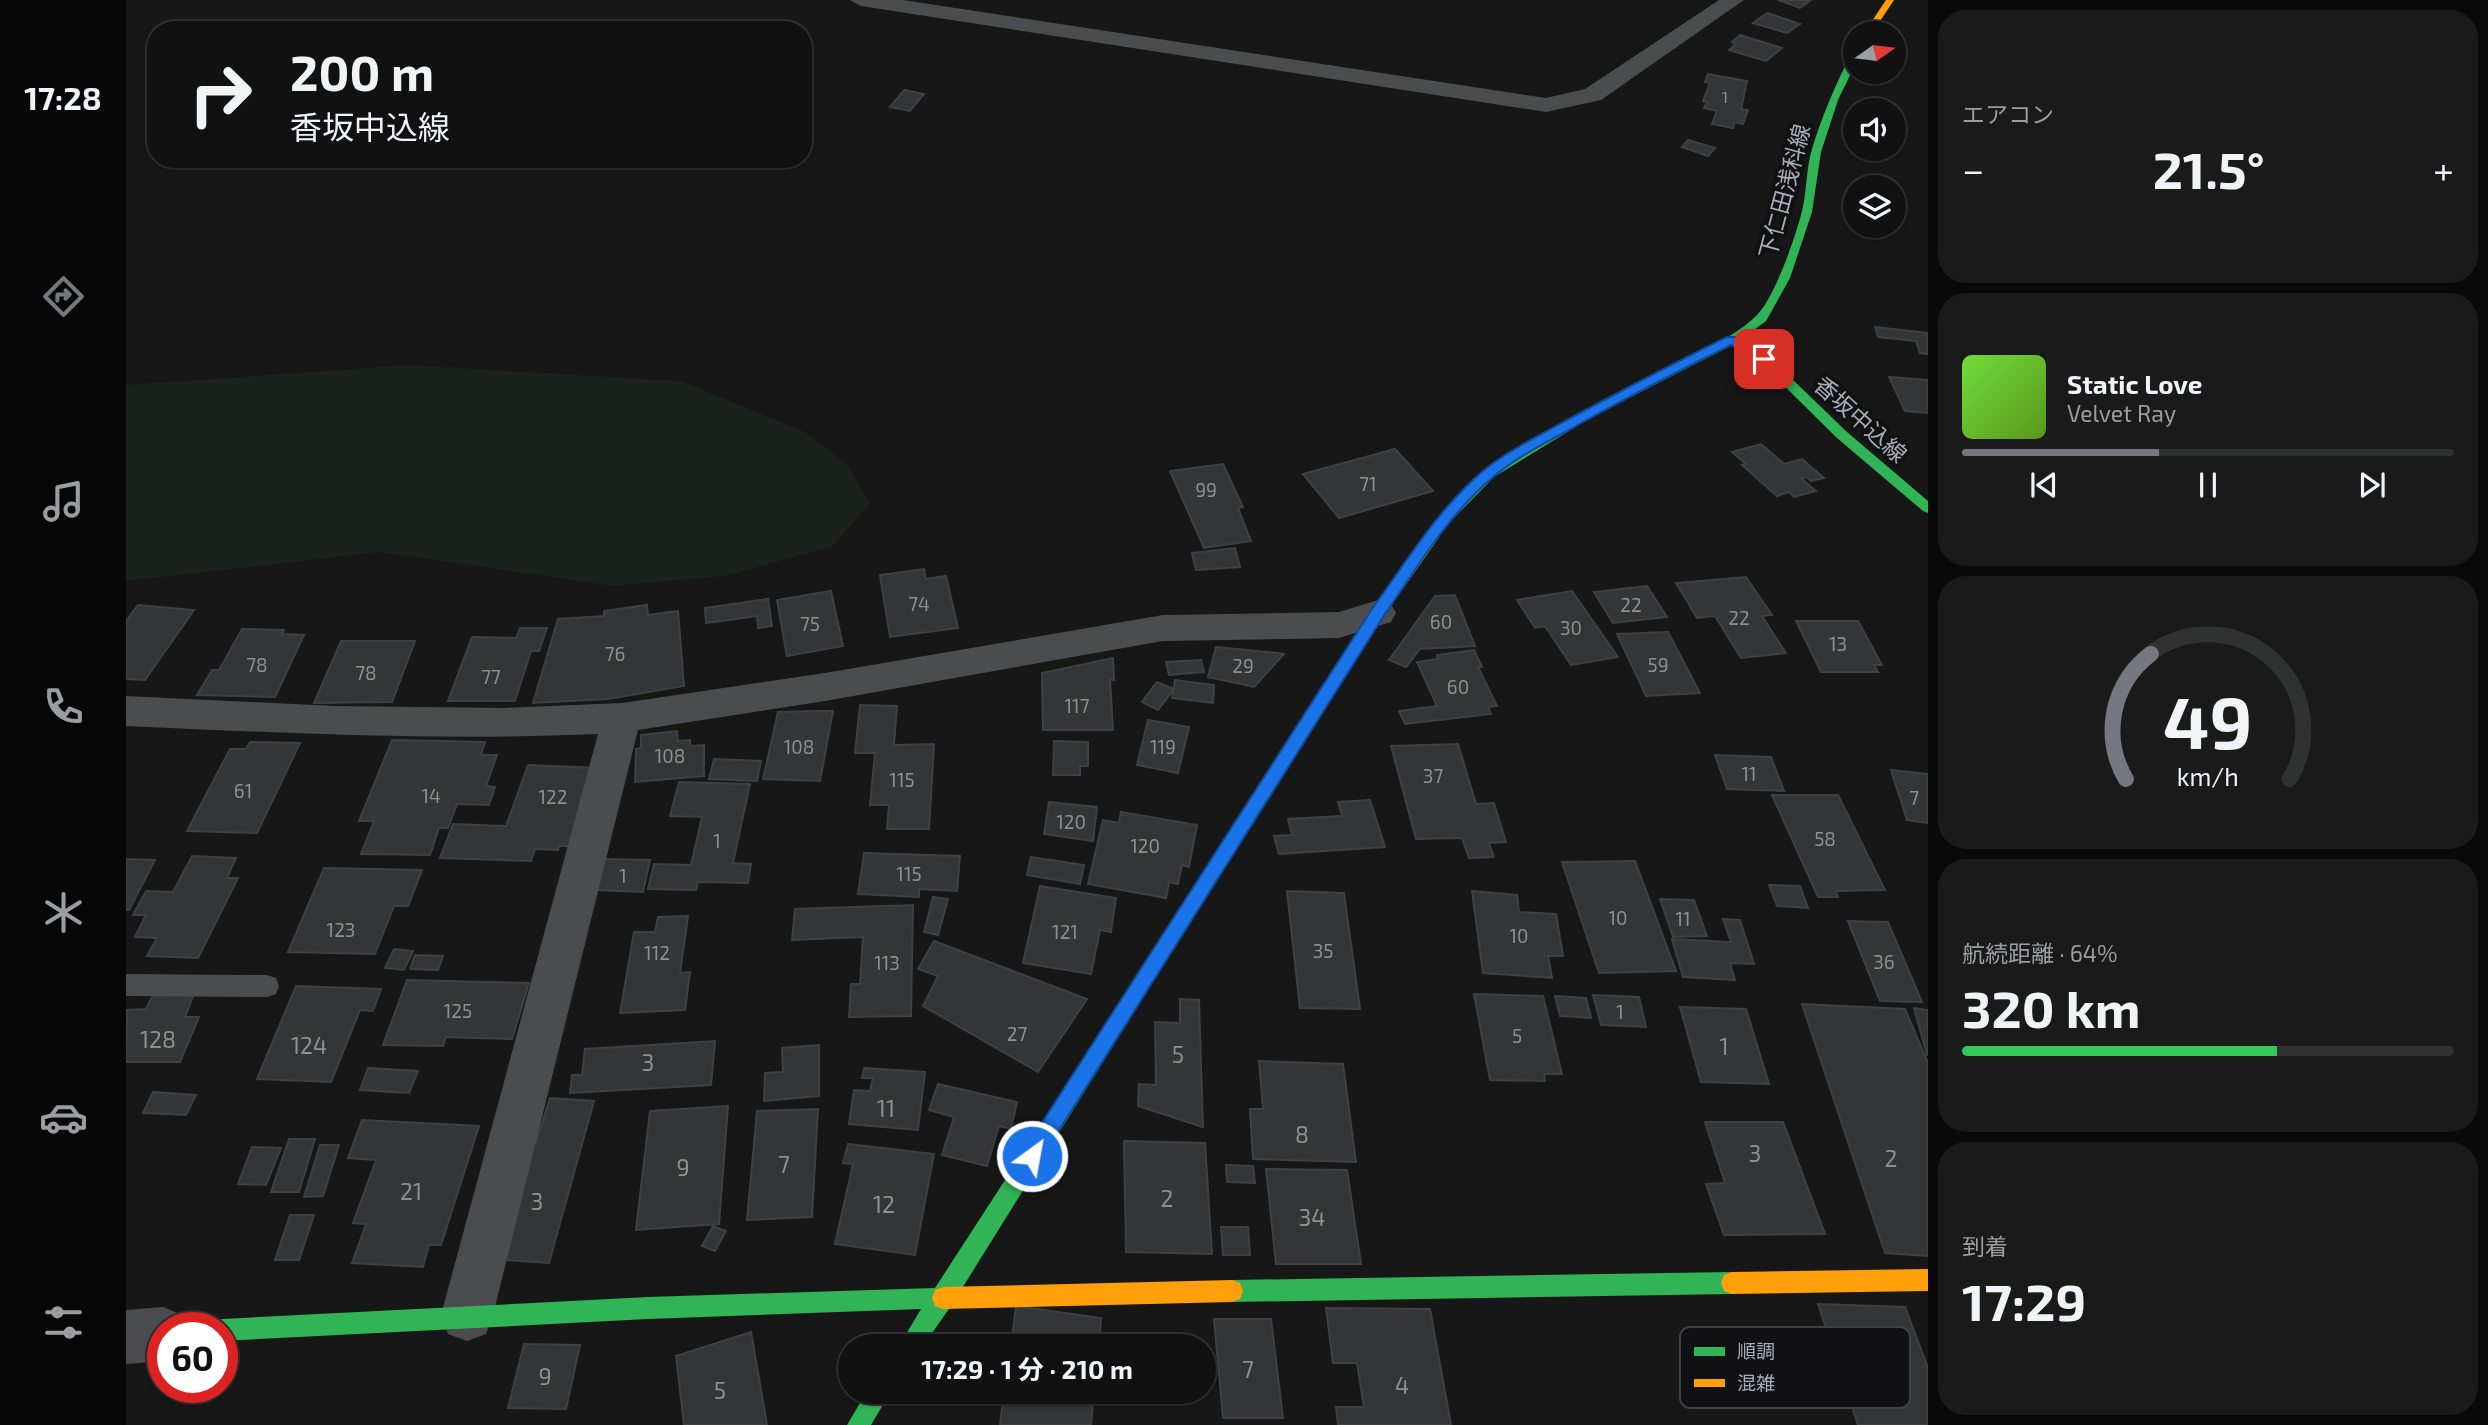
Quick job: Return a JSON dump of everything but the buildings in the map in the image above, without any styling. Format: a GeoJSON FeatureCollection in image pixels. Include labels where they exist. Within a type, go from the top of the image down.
{"type":"FeatureCollection","features":[{"type":"Feature","properties":{"kind":"main road"},"geometry":{"type":"LineString","coordinates":[[1876,21],[1889,0]]}},
{"type":"Feature","properties":{"kind":"main road","name":"下仁田浅科線"},"geometry":{"type":"LineString","coordinates":[[918,1334],[1378,613],[1442,522],[1489,474],[1585,415],[1731,340],[1762,318],[1779,290],[1807,212],[1816,152],[1833,100],[1843,80]]}},
{"type":"Feature","properties":{"kind":"main road","name":"香坂中込線"},"geometry":{"type":"LineString","coordinates":[[1731,340],[1764,359],[1842,435],[1928,508]]}},
{"type":"Feature","properties":{"kind":"main road"},"geometry":{"type":"LineString","coordinates":[[238,1330],[467,1315],[942,1297],[1928,1280]]}},
{"type":"Feature","properties":{"kind":"main road"},"geometry":{"type":"LineString","coordinates":[[858,1425],[872,1404]]}},
{"type":"Feature","properties":{"kind":"street"},"geometry":{"type":"LineString","coordinates":[[861,0],[1546,106],[1593,95],[1733,0]]}},
{"type":"Feature","properties":{"kind":"street"},"geometry":{"type":"LineString","coordinates":[[126,711],[335,721],[505,723],[622,718],[825,687],[1163,628],[1339,625],[1378,613]]}},
{"type":"Feature","properties":{"kind":"street"},"geometry":{"type":"LineString","coordinates":[[467,1315],[622,718]]}},
{"type":"Feature","properties":{"kind":"street"},"geometry":{"type":"LineString","coordinates":[[126,1337],[147,1335]]}},
{"type":"Feature","properties":{"kind":"lane"},"geometry":{"type":"LineString","coordinates":[[126,985],[267,986]]}},
{"type":"Feature","properties":{"kind":"shaded area"},"geometry":{"type":"Polygon","coordinates":[[[407,365],[681,381],[805,432],[847,464],[870,503],[833,546],[725,576],[613,586],[380,552],[126,581],[126,385],[407,365]]]}},
{"type":"Feature","properties":{"kind":"traffic: fast"},"geometry":{"type":"LineString","coordinates":[[1428,543],[1442,522],[1489,474],[1585,415],[1732,340],[1762,318],[1784,278],[1807,212],[1816,152],[1833,100],[1843,80]]}},
{"type":"Feature","properties":{"kind":"traffic: fast"},"geometry":{"type":"LineString","coordinates":[[1732,340],[1764,359],[1842,435],[1928,508]]}},
{"type":"Feature","properties":{"kind":"traffic: fast"},"geometry":{"type":"LineString","coordinates":[[918,1334],[1173,935]]}},
{"type":"Feature","properties":{"kind":"traffic: fast"},"geometry":{"type":"LineString","coordinates":[[1232,1291],[1732,1283]]}},
{"type":"Feature","properties":{"kind":"traffic: fast"},"geometry":{"type":"LineString","coordinates":[[238,1329],[648,1308],[943,1298]]}},
{"type":"Feature","properties":{"kind":"traffic: fast"},"geometry":{"type":"LineString","coordinates":[[858,1425],[872,1404]]}},
{"type":"Feature","properties":{"kind":"traffic: slow"},"geometry":{"type":"LineString","coordinates":[[1876,21],[1890,0]]}},
{"type":"Feature","properties":{"kind":"traffic: slow"},"geometry":{"type":"LineString","coordinates":[[1173,935],[1378,613],[1428,543]]}},
{"type":"Feature","properties":{"kind":"traffic: slow"},"geometry":{"type":"LineString","coordinates":[[1732,1283],[1928,1280]]}},
{"type":"Feature","properties":{"kind":"traffic: slow"},"geometry":{"type":"LineString","coordinates":[[943,1298],[1232,1291]]}},
{"type":"Feature","properties":{"kind":"route"},"geometry":{"type":"LineString","coordinates":[[1032,1156],[1378,613],[1442,522],[1465,496],[1489,474],[1519,453],[1653,378],[1731,340],[1764,359]]}}]}
